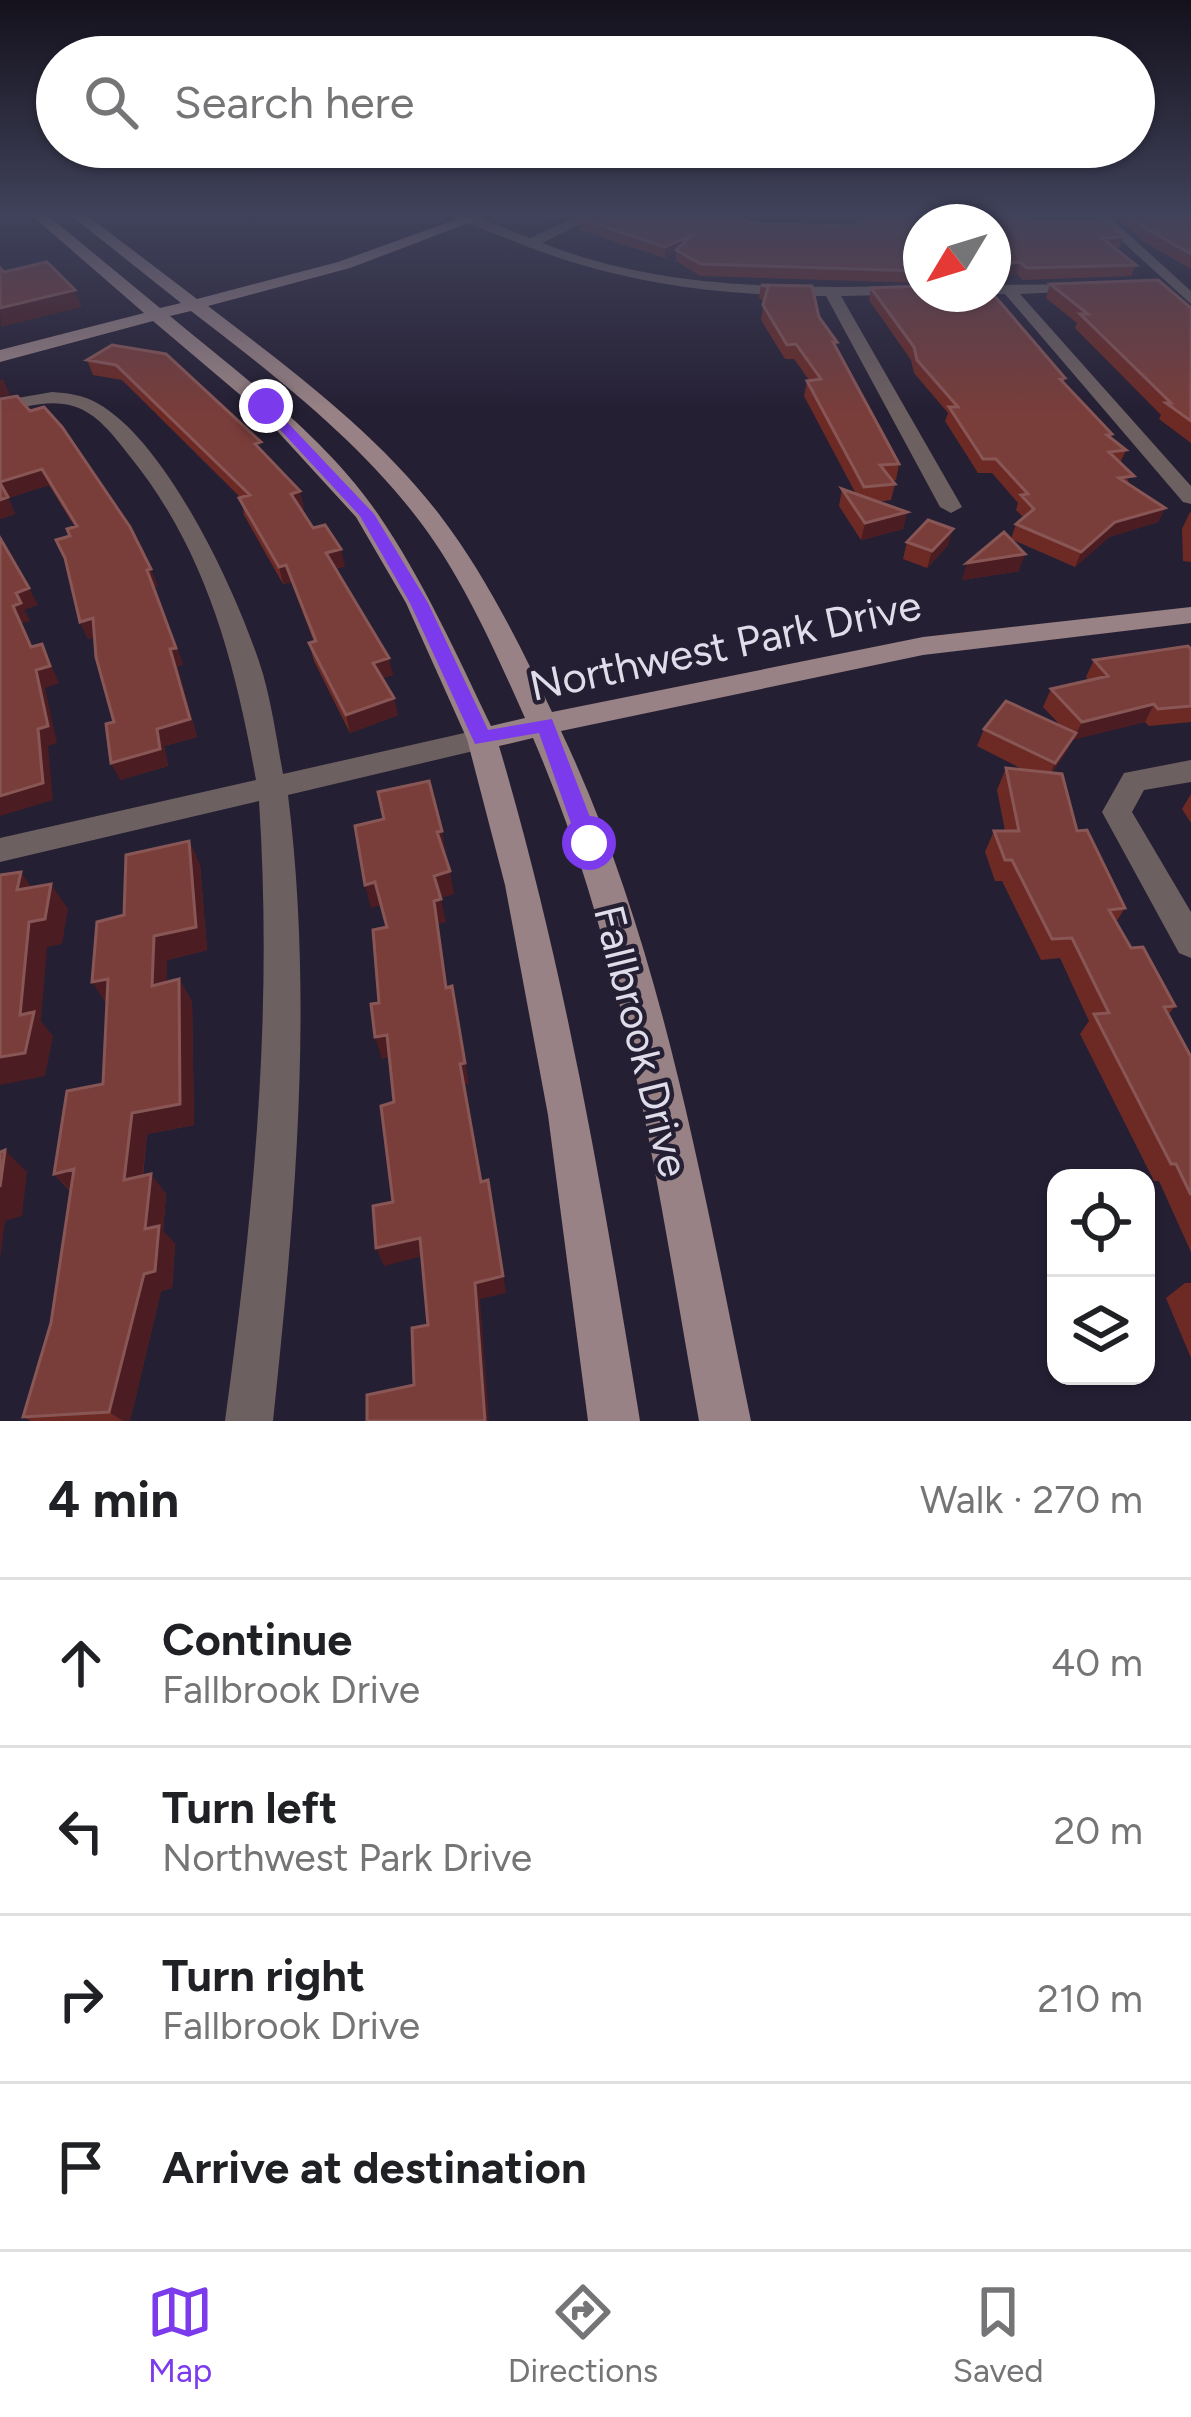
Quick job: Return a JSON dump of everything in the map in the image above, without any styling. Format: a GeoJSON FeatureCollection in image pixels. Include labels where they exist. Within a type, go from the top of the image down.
{"type":"FeatureCollection","features":[{"type":"Feature","properties":{"kind":"main road","name":"Fallbrook Drive"},"geometry":{"type":"LineString","coordinates":[[130,279],[308,395],[417,502],[476,587],[545,724],[600,872],[662,1105],[725,1421]]}},
{"type":"Feature","properties":{"kind":"main road","name":"Fallbrook Drive"},"geometry":{"type":"LineString","coordinates":[[141,279],[366,514],[419,603],[482,739],[523,884],[569,1115],[614,1421]]}},
{"type":"Feature","properties":{"kind":"main road"},"geometry":{"type":"LineString","coordinates":[[0,356],[250,279]]}},
{"type":"Feature","properties":{"kind":"main road"},"geometry":{"type":"LineString","coordinates":[[0,340],[281,279]]}},
{"type":"Feature","properties":{"kind":"main road","name":"Northwest Park Drive"},"geometry":{"type":"LineString","coordinates":[[482,739],[931,645],[1110,620],[1191,615]]}},
{"type":"Feature","properties":{"kind":"street"},"geometry":{"type":"LineString","coordinates":[[667,279],[831,292],[903,291]]}},
{"type":"Feature","properties":{"kind":"street"},"geometry":{"type":"LineString","coordinates":[[687,279],[703,284]]}},
{"type":"Feature","properties":{"kind":"street"},"geometry":{"type":"LineString","coordinates":[[1168,279],[1191,299]]}},
{"type":"Feature","properties":{"kind":"street"},"geometry":{"type":"LineString","coordinates":[[1149,285],[1173,284]]}},
{"type":"Feature","properties":{"kind":"street"},"geometry":{"type":"LineString","coordinates":[[1011,290],[1103,286]]}},
{"type":"Feature","properties":{"kind":"street"},"geometry":{"type":"LineString","coordinates":[[831,292],[951,507]]}},
{"type":"Feature","properties":{"kind":"street"},"geometry":{"type":"LineString","coordinates":[[1011,301],[1190,498]]}},
{"type":"Feature","properties":{"kind":"street"},"geometry":{"type":"LineString","coordinates":[[0,407],[35,398],[75,397],[119,433],[172,495],[212,564],[252,685],[271,787],[282,960],[279,1124],[249,1421]]}},
{"type":"Feature","properties":{"kind":"street","name":"Northwest Park Drive"},"geometry":{"type":"LineString","coordinates":[[0,850],[482,739]]}},
{"type":"Feature","properties":{"kind":"street"},"geometry":{"type":"LineString","coordinates":[[1191,771],[1134,781],[1118,812],[1191,943]]}},
{"type":"Feature","properties":{"kind":"building"},"geometry":{"type":"Polygon","coordinates":[[[0,279],[64,279],[75,290],[0,308],[0,279]]]}},
{"type":"Feature","properties":{"kind":"building"},"geometry":{"type":"Polygon","coordinates":[[[1158,280],[1191,308],[1191,421],[1166,403],[1171,403],[1080,314],[1088,314],[1050,284],[1158,280]]]}},
{"type":"Feature","properties":{"kind":"building"},"geometry":{"type":"Polygon","coordinates":[[[761,285],[812,286],[819,317],[837,342],[833,342],[899,464],[880,465],[895,484],[864,487],[807,381],[821,379],[796,344],[787,345],[763,305],[768,287],[761,285]]]}},
{"type":"Feature","properties":{"kind":"building"},"geometry":{"type":"Polygon","coordinates":[[[903,287],[903,312],[1008,312],[1065,378],[1060,379],[1112,434],[1107,435],[1126,450],[1109,452],[1134,476],[1119,478],[1165,508],[1115,522],[1081,552],[1016,524],[1034,509],[1021,495],[1028,494],[996,459],[983,459],[949,407],[958,407],[917,360],[914,347],[871,288],[903,287]]]}},
{"type":"Feature","properties":{"kind":"building"},"geometry":{"type":"Polygon","coordinates":[[[112,345],[166,354],[261,442],[255,444],[300,491],[291,494],[313,528],[325,525],[341,549],[326,553],[389,658],[373,663],[394,698],[346,715],[309,643],[316,641],[286,565],[279,567],[239,498],[250,495],[116,365],[87,360],[112,345]]]}},
{"type":"Feature","properties":{"kind":"building"},"geometry":{"type":"Polygon","coordinates":[[[17,396],[30,411],[44,407],[62,427],[130,527],[151,569],[147,570],[176,648],[170,649],[190,719],[157,729],[160,749],[111,763],[106,724],[114,722],[96,657],[93,618],[80,622],[56,540],[70,536],[67,529],[77,526],[42,469],[0,482],[0,399],[17,396]]]}},
{"type":"Feature","properties":{"kind":"building"},"geometry":{"type":"Polygon","coordinates":[[[842,489],[907,512],[865,523],[842,489]]]}},
{"type":"Feature","properties":{"kind":"building"},"geometry":{"type":"Polygon","coordinates":[[[928,520],[953,529],[932,551],[907,542],[928,520]]]}},
{"type":"Feature","properties":{"kind":"building"},"geometry":{"type":"Polygon","coordinates":[[[1004,532],[1025,554],[967,563],[1004,532]]]}},
{"type":"Feature","properties":{"kind":"building"},"geometry":{"type":"Polygon","coordinates":[[[0,538],[29,588],[16,593],[21,603],[13,606],[31,647],[42,644],[50,666],[36,670],[48,726],[38,729],[43,783],[0,796],[0,538]]]}},
{"type":"Feature","properties":{"kind":"building"},"geometry":{"type":"Polygon","coordinates":[[[1188,646],[1191,706],[1158,709],[1154,704],[1082,722],[1051,689],[1108,676],[1094,660],[1188,646]]]}},
{"type":"Feature","properties":{"kind":"building"},"geometry":{"type":"Polygon","coordinates":[[[1006,701],[1076,733],[1055,763],[984,729],[1006,701]]]}},
{"type":"Feature","properties":{"kind":"building"},"geometry":{"type":"Polygon","coordinates":[[[1006,768],[1062,774],[1077,831],[1087,830],[1125,908],[1109,910],[1131,948],[1143,947],[1175,1006],[1164,1007],[1191,1057],[1191,1195],[1094,1014],[1109,1013],[1072,938],[1052,939],[1012,860],[1005,860],[994,831],[1019,831],[1006,768]]]}},
{"type":"Feature","properties":{"kind":"building"},"geometry":{"type":"Polygon","coordinates":[[[429,781],[442,831],[437,832],[450,871],[434,876],[441,899],[434,901],[446,988],[452,986],[465,1063],[460,1064],[481,1182],[488,1180],[503,1276],[475,1283],[485,1421],[367,1421],[367,1395],[414,1385],[412,1328],[428,1325],[420,1238],[376,1248],[373,1206],[393,1202],[381,1106],[394,1102],[387,1035],[375,1037],[371,1004],[379,1003],[373,930],[387,927],[375,882],[365,885],[355,826],[384,819],[378,792],[429,781]]]}},
{"type":"Feature","properties":{"kind":"building"},"geometry":{"type":"Polygon","coordinates":[[[189,841],[196,927],[154,936],[152,986],[179,979],[180,1104],[132,1113],[124,1180],[151,1174],[145,1229],[159,1226],[155,1271],[144,1274],[109,1412],[23,1417],[51,1323],[74,1169],[54,1174],[67,1091],[103,1084],[108,979],[92,982],[97,922],[124,915],[126,855],[189,841]]]}},
{"type":"Feature","properties":{"kind":"building"},"geometry":{"type":"Polygon","coordinates":[[[21,872],[17,890],[51,884],[45,919],[29,922],[20,1015],[34,1012],[25,1053],[0,1057],[0,875],[21,872]]]}},
{"type":"Feature","properties":{"kind":"route"},"geometry":{"type":"LineString","coordinates":[[266,406],[366,514],[419,603],[482,739],[545,724],[589,843]]}}]}
